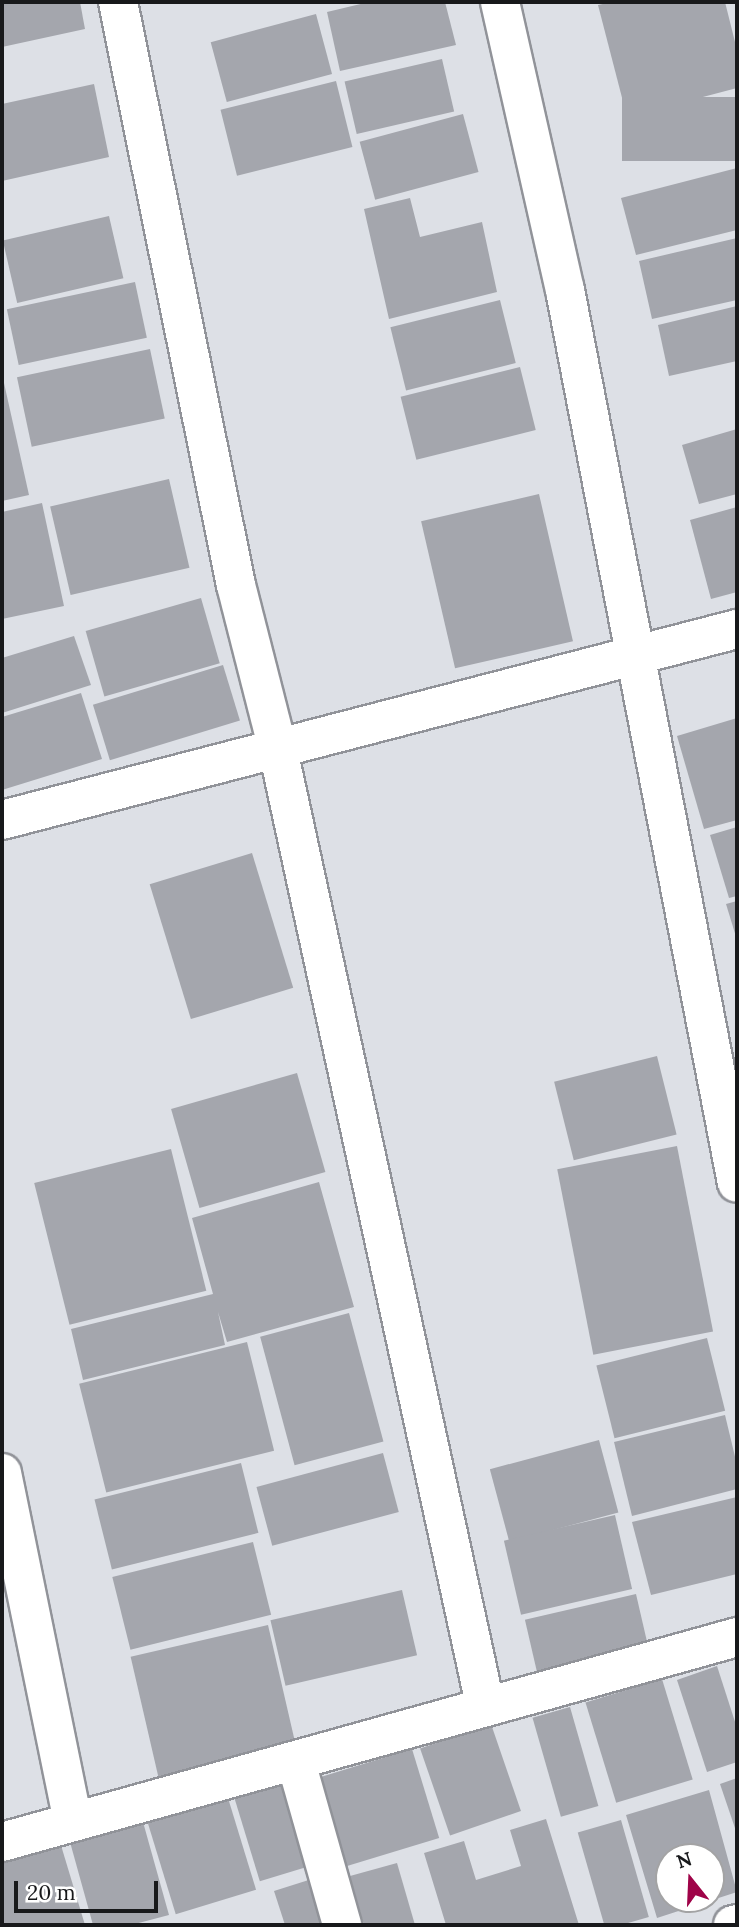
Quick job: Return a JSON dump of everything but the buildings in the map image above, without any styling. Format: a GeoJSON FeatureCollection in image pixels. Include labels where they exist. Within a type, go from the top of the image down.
{"type":"FeatureCollection","features":[{"type":"Feature","properties":{"kind":"street"},"geometry":{"type":"LineString","coordinates":[[118,2],[236,585],[278,750],[485,1704]]}},
{"type":"Feature","properties":{"kind":"street"},"geometry":{"type":"LineString","coordinates":[[499,2],[565,290],[737,1183]]}},
{"type":"Feature","properties":{"kind":"street"},"geometry":{"type":"LineString","coordinates":[[2,820],[737,629]]}},
{"type":"Feature","properties":{"kind":"street"},"geometry":{"type":"LineString","coordinates":[[2,1473],[73,1822]]}},
{"type":"Feature","properties":{"kind":"street"},"geometry":{"type":"LineString","coordinates":[[2,1842],[296,1762],[485,1704],[737,1637]]}},
{"type":"Feature","properties":{"kind":"street"},"geometry":{"type":"LineString","coordinates":[[296,1762],[342,1925]]}}]}
